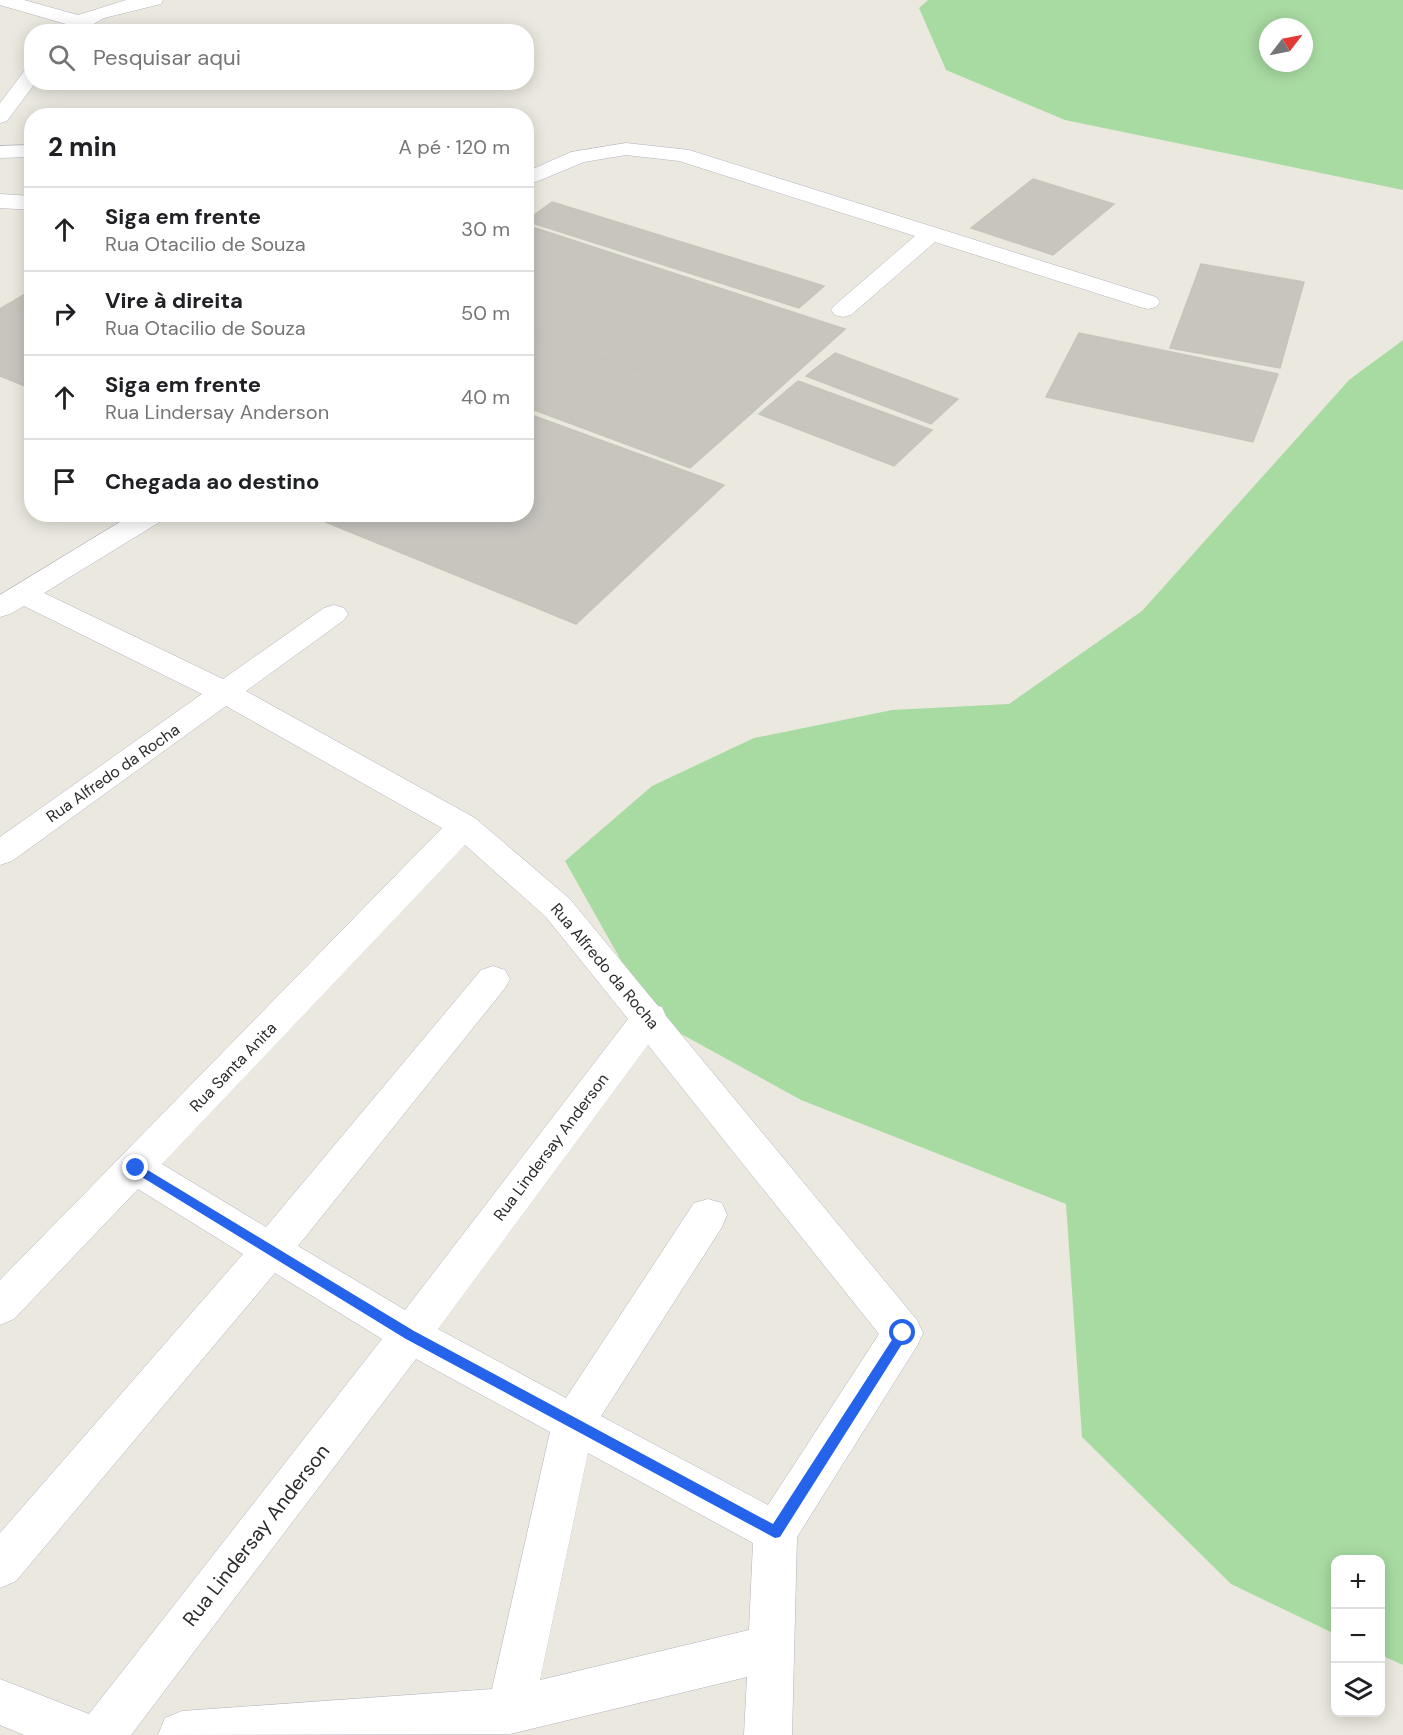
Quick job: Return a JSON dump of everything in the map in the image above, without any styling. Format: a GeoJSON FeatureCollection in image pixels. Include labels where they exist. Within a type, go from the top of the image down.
{"type":"FeatureCollection","features":[{"type":"Feature","properties":{"kind":"street"},"geometry":{"type":"LineString","coordinates":[[3,0],[68,24]]}},
{"type":"Feature","properties":{"kind":"street"},"geometry":{"type":"LineString","coordinates":[[78,24],[120,7],[154,0]]}},
{"type":"Feature","properties":{"kind":"street"},"geometry":{"type":"LineString","coordinates":[[2,110],[24,84]]}},
{"type":"Feature","properties":{"kind":"street"},"geometry":{"type":"LineString","coordinates":[[534,177],[579,157],[626,149],[681,154],[1148,302]]}},
{"type":"Feature","properties":{"kind":"street"},"geometry":{"type":"LineString","coordinates":[[0,152],[24,152]]}},
{"type":"Feature","properties":{"kind":"street"},"geometry":{"type":"LineString","coordinates":[[0,201],[24,202]]}},
{"type":"Feature","properties":{"kind":"street"},"geometry":{"type":"LineString","coordinates":[[843,310],[931,234]]}},
{"type":"Feature","properties":{"kind":"street"},"geometry":{"type":"LineString","coordinates":[[11,601],[140,522]]}},
{"type":"Feature","properties":{"kind":"street","name":"Rua Alfredo da Rocha"},"geometry":{"type":"LineString","coordinates":[[11,601],[226,693],[464,826],[558,908],[648,1017],[903,1333],[775,1532]]}},
{"type":"Feature","properties":{"kind":"street","name":"Rua Alfredo da Rocha"},"geometry":{"type":"LineString","coordinates":[[0,853],[334,614]]}},
{"type":"Feature","properties":{"kind":"street","name":"Rua Santa Anita"},"geometry":{"type":"LineString","coordinates":[[0,1307],[464,826]]}},
{"type":"Feature","properties":{"kind":"street"},"geometry":{"type":"LineString","coordinates":[[0,1566],[271,1250],[493,979]]}},
{"type":"Feature","properties":{"kind":"street","name":"Rua Lindersay Anderson"},"geometry":{"type":"LineString","coordinates":[[102,1735],[410,1335],[648,1017]]}},
{"type":"Feature","properties":{"kind":"street"},"geometry":{"type":"LineString","coordinates":[[136,1168],[410,1335],[775,1532],[768,1735]]}},
{"type":"Feature","properties":{"kind":"street"},"geometry":{"type":"LineString","coordinates":[[510,1711],[573,1423],[708,1215]]}},
{"type":"Feature","properties":{"kind":"street"},"geometry":{"type":"LineString","coordinates":[[182,1735],[510,1711],[770,1648]]}},
{"type":"Feature","properties":{"kind":"street"},"geometry":{"type":"LineString","coordinates":[[0,1702],[82,1735]]}},
{"type":"Feature","properties":{"kind":"green space"},"geometry":{"type":"Polygon","coordinates":[[[928,0],[1403,0],[1403,190],[1065,120],[946,70],[919,8],[928,0]]]}},
{"type":"Feature","properties":{"kind":"green space"},"geometry":{"type":"Polygon","coordinates":[[[1403,340],[1403,1665],[1385,1657],[1385,1555],[1331,1555],[1331,1632],[1231,1584],[1082,1437],[1066,1204],[801,1100],[654,1019],[565,861],[652,786],[754,738],[892,710],[1009,704],[1142,611],[1349,380],[1403,340]]]}},
{"type":"Feature","properties":{"kind":"building"},"geometry":{"type":"Polygon","coordinates":[[[1033,179],[1114,204],[1053,255],[971,228],[1033,179]]]}},
{"type":"Feature","properties":{"kind":"building"},"geometry":{"type":"Polygon","coordinates":[[[552,202],[824,286],[799,308],[534,224],[534,215],[552,202]]]}},
{"type":"Feature","properties":{"kind":"building"},"geometry":{"type":"Polygon","coordinates":[[[534,228],[845,329],[754,411],[534,334],[534,228]]]}},
{"type":"Feature","properties":{"kind":"building"},"geometry":{"type":"Polygon","coordinates":[[[1201,264],[1304,282],[1280,368],[1170,348],[1201,264]]]}},
{"type":"Feature","properties":{"kind":"building"},"geometry":{"type":"Polygon","coordinates":[[[24,295],[24,310],[8,304],[24,295]]]}},
{"type":"Feature","properties":{"kind":"building"},"geometry":{"type":"Polygon","coordinates":[[[8,304],[24,310],[24,386],[0,376],[0,309],[8,304]]]}},
{"type":"Feature","properties":{"kind":"building"},"geometry":{"type":"Polygon","coordinates":[[[1079,333],[1278,374],[1253,442],[1046,397],[1079,333]]]}},
{"type":"Feature","properties":{"kind":"building"},"geometry":{"type":"Polygon","coordinates":[[[534,334],[754,411],[690,468],[534,410],[534,334]]]}},
{"type":"Feature","properties":{"kind":"building"},"geometry":{"type":"Polygon","coordinates":[[[835,353],[958,399],[931,424],[806,376],[835,353]]]}},
{"type":"Feature","properties":{"kind":"building"},"geometry":{"type":"Polygon","coordinates":[[[798,381],[932,430],[894,466],[759,414],[798,381]]]}},
{"type":"Feature","properties":{"kind":"building"},"geometry":{"type":"Polygon","coordinates":[[[534,416],[724,485],[576,624],[326,522],[534,522],[534,416]]]}},
{"type":"Feature","properties":{"kind":"route"},"geometry":{"type":"LineString","coordinates":[[136,1168],[410,1335],[775,1532],[903,1333]]}}]}
